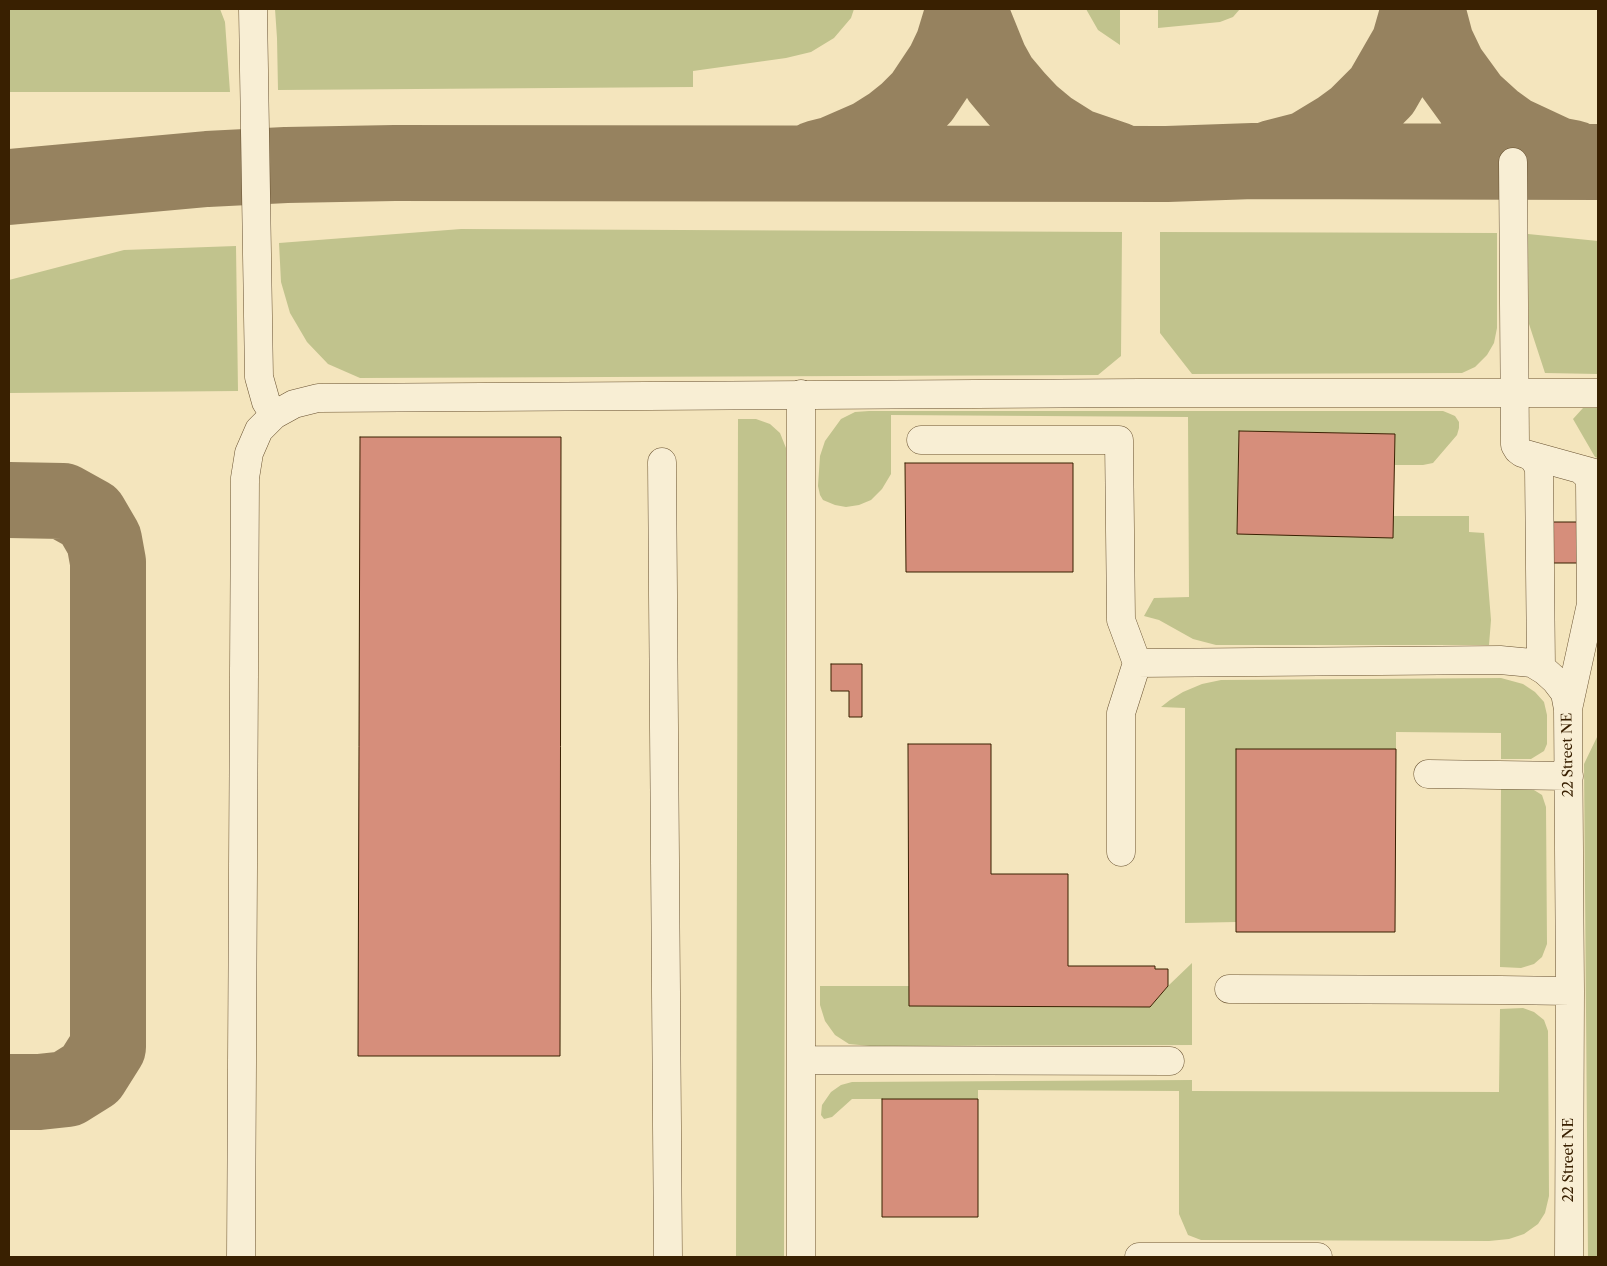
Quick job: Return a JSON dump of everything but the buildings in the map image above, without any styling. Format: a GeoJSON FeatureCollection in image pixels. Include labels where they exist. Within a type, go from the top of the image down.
{"type":"FeatureCollection","features":[{"type":"Feature","properties":{"kind":"street"},"geometry":{"type":"LineString","coordinates":[[253,9],[259,377],[266,402],[274,415]]}},
{"type":"Feature","properties":{"kind":"street"},"geometry":{"type":"LineString","coordinates":[[1512,162],[1515,446],[1518,450],[1534,459],[1539,468],[1541,668]]}},
{"type":"Feature","properties":{"kind":"street"},"geometry":{"type":"LineString","coordinates":[[241,1257],[245,478],[249,454],[259,430],[274,415],[294,404],[318,398],[801,394],[1598,393]]}},
{"type":"Feature","properties":{"kind":"street"},"geometry":{"type":"LineString","coordinates":[[801,394],[801,1257]]}},
{"type":"Feature","properties":{"kind":"street"},"geometry":{"type":"LineString","coordinates":[[921,440],[1119,440],[1121,620],[1137,662],[1121,713],[1121,852]]}},
{"type":"Feature","properties":{"kind":"street"},"geometry":{"type":"LineString","coordinates":[[1528,455],[1589,472],[1591,604],[1568,709]]}},
{"type":"Feature","properties":{"kind":"street"},"geometry":{"type":"LineString","coordinates":[[662,462],[668,1257]]}},
{"type":"Feature","properties":{"kind":"street","name":"22 Street NE"},"geometry":{"type":"LineString","coordinates":[[1137,662],[1500,660],[1532,664],[1541,668],[1555,680],[1565,693],[1568,709],[1569,776],[1569,1257]]}},
{"type":"Feature","properties":{"kind":"street"},"geometry":{"type":"LineString","coordinates":[[1428,774],[1569,776]]}},
{"type":"Feature","properties":{"kind":"street"},"geometry":{"type":"LineString","coordinates":[[1229,989],[1570,992]]}},
{"type":"Feature","properties":{"kind":"street"},"geometry":{"type":"LineString","coordinates":[[802,1060],[1170,1061]]}},
{"type":"Feature","properties":{"kind":"street"},"geometry":{"type":"LineString","coordinates":[[1138,1257],[1318,1257]]}},
{"type":"Feature","properties":{"kind":"green space"},"geometry":{"type":"Polygon","coordinates":[[[9,9],[220,9],[225,22],[230,92],[9,92],[9,9]]]}},
{"type":"Feature","properties":{"kind":"green space"},"geometry":{"type":"Polygon","coordinates":[[[275,9],[854,9],[851,18],[834,38],[811,52],[786,58],[693,71],[693,87],[278,90],[275,9]]]}},
{"type":"Feature","properties":{"kind":"green space"},"geometry":{"type":"Polygon","coordinates":[[[1086,9],[1120,9],[1120,45],[1098,30],[1086,9]]]}},
{"type":"Feature","properties":{"kind":"green space"},"geometry":{"type":"Polygon","coordinates":[[[1158,9],[1240,9],[1233,17],[1220,22],[1158,28],[1158,9]]]}},
{"type":"Feature","properties":{"kind":"green space"},"geometry":{"type":"Polygon","coordinates":[[[461,229],[1122,232],[1121,356],[1098,375],[360,378],[328,364],[307,342],[290,313],[281,282],[279,243],[461,229]]]}},
{"type":"Feature","properties":{"kind":"green space"},"geometry":{"type":"Polygon","coordinates":[[[1160,232],[1497,233],[1497,328],[1494,343],[1487,355],[1475,367],[1462,373],[1192,374],[1160,333],[1160,232]]]}},
{"type":"Feature","properties":{"kind":"green space"},"geometry":{"type":"Polygon","coordinates":[[[1528,234],[1598,241],[1598,374],[1545,373],[1529,324],[1528,234]]]}},
{"type":"Feature","properties":{"kind":"green space"},"geometry":{"type":"Polygon","coordinates":[[[236,246],[238,391],[9,393],[9,280],[124,250],[236,246]]]}},
{"type":"Feature","properties":{"kind":"green space"},"geometry":{"type":"Polygon","coordinates":[[[1583,408],[1598,408],[1598,458],[1595,457],[1573,419],[1583,408]]]}},
{"type":"Feature","properties":{"kind":"green space"},"geometry":{"type":"Polygon","coordinates":[[[1443,411],[1455,416],[1459,422],[1457,435],[1433,463],[1423,465],[1395,465],[1395,434],[1239,431],[1237,534],[1393,516],[1469,516],[1469,532],[1484,533],[1491,620],[1489,645],[1216,645],[1193,639],[1159,620],[1144,616],[1154,598],[1189,597],[1188,417],[891,415],[891,474],[882,489],[871,500],[859,505],[846,507],[823,500],[818,486],[820,456],[825,441],[841,419],[855,412],[1443,411]]]}},
{"type":"Feature","properties":{"kind":"green space"},"geometry":{"type":"Polygon","coordinates":[[[738,419],[756,419],[770,424],[780,433],[786,448],[784,1257],[736,1257],[738,419]]]}},
{"type":"Feature","properties":{"kind":"green space"},"geometry":{"type":"Polygon","coordinates":[[[1501,678],[1523,684],[1535,692],[1544,702],[1547,715],[1547,744],[1544,751],[1531,759],[1501,759],[1501,733],[1396,732],[1396,749],[1236,749],[1236,922],[1185,923],[1185,708],[1161,707],[1170,700],[1202,684],[1221,680],[1501,678]]]}},
{"type":"Feature","properties":{"kind":"green space"},"geometry":{"type":"Polygon","coordinates":[[[1598,735],[1598,1257],[1588,1257],[1584,764],[1598,735]]]}},
{"type":"Feature","properties":{"kind":"green space"},"geometry":{"type":"Polygon","coordinates":[[[1523,787],[1534,790],[1542,795],[1546,807],[1547,944],[1542,957],[1534,964],[1521,968],[1500,967],[1501,788],[1523,787]]]}},
{"type":"Feature","properties":{"kind":"green space"},"geometry":{"type":"Polygon","coordinates":[[[1192,963],[1192,1045],[870,1046],[849,1044],[835,1035],[825,1021],[820,1005],[820,986],[909,986],[909,1006],[1150,1007],[1192,963]]]}},
{"type":"Feature","properties":{"kind":"green space"},"geometry":{"type":"Polygon","coordinates":[[[1523,1008],[1534,1012],[1544,1020],[1548,1031],[1549,1196],[1545,1213],[1538,1224],[1524,1234],[1509,1239],[1489,1241],[1201,1240],[1188,1235],[1179,1214],[1179,1091],[978,1090],[978,1099],[852,1099],[832,1117],[824,1119],[821,1115],[822,1105],[831,1092],[841,1085],[852,1082],[1192,1080],[1192,1091],[1499,1092],[1500,1009],[1523,1008]]]}},
{"type":"Feature","properties":{"kind":"taxiway"},"geometry":{"type":"LineString","coordinates":[[817,158],[833,154],[872,137],[891,125],[922,97],[944,64],[953,45],[964,9]]}},
{"type":"Feature","properties":{"kind":"taxiway"},"geometry":{"type":"LineString","coordinates":[[971,9],[973,19],[990,61],[1000,79],[1031,114],[1049,129],[1076,146],[1117,160]]}},
{"type":"Feature","properties":{"kind":"taxiway"},"geometry":{"type":"LineString","coordinates":[[1272,158],[1307,149],[1340,129],[1355,118],[1382,91],[1409,44],[1419,9]]}},
{"type":"Feature","properties":{"kind":"taxiway"},"geometry":{"type":"LineString","coordinates":[[1427,9],[1436,43],[1448,68],[1472,101],[1512,134],[1557,155],[1573,158]]}},
{"type":"Feature","properties":{"kind":"taxiway"},"geometry":{"type":"LineString","coordinates":[[9,187],[207,169],[395,163],[1167,164],[1253,161],[1598,162]]}},
{"type":"Feature","properties":{"kind":"taxiway"},"geometry":{"type":"LineString","coordinates":[[9,500],[63,501],[90,516],[104,540],[108,562],[108,1047],[91,1074],[67,1089],[39,1092],[9,1092]]}}]}
